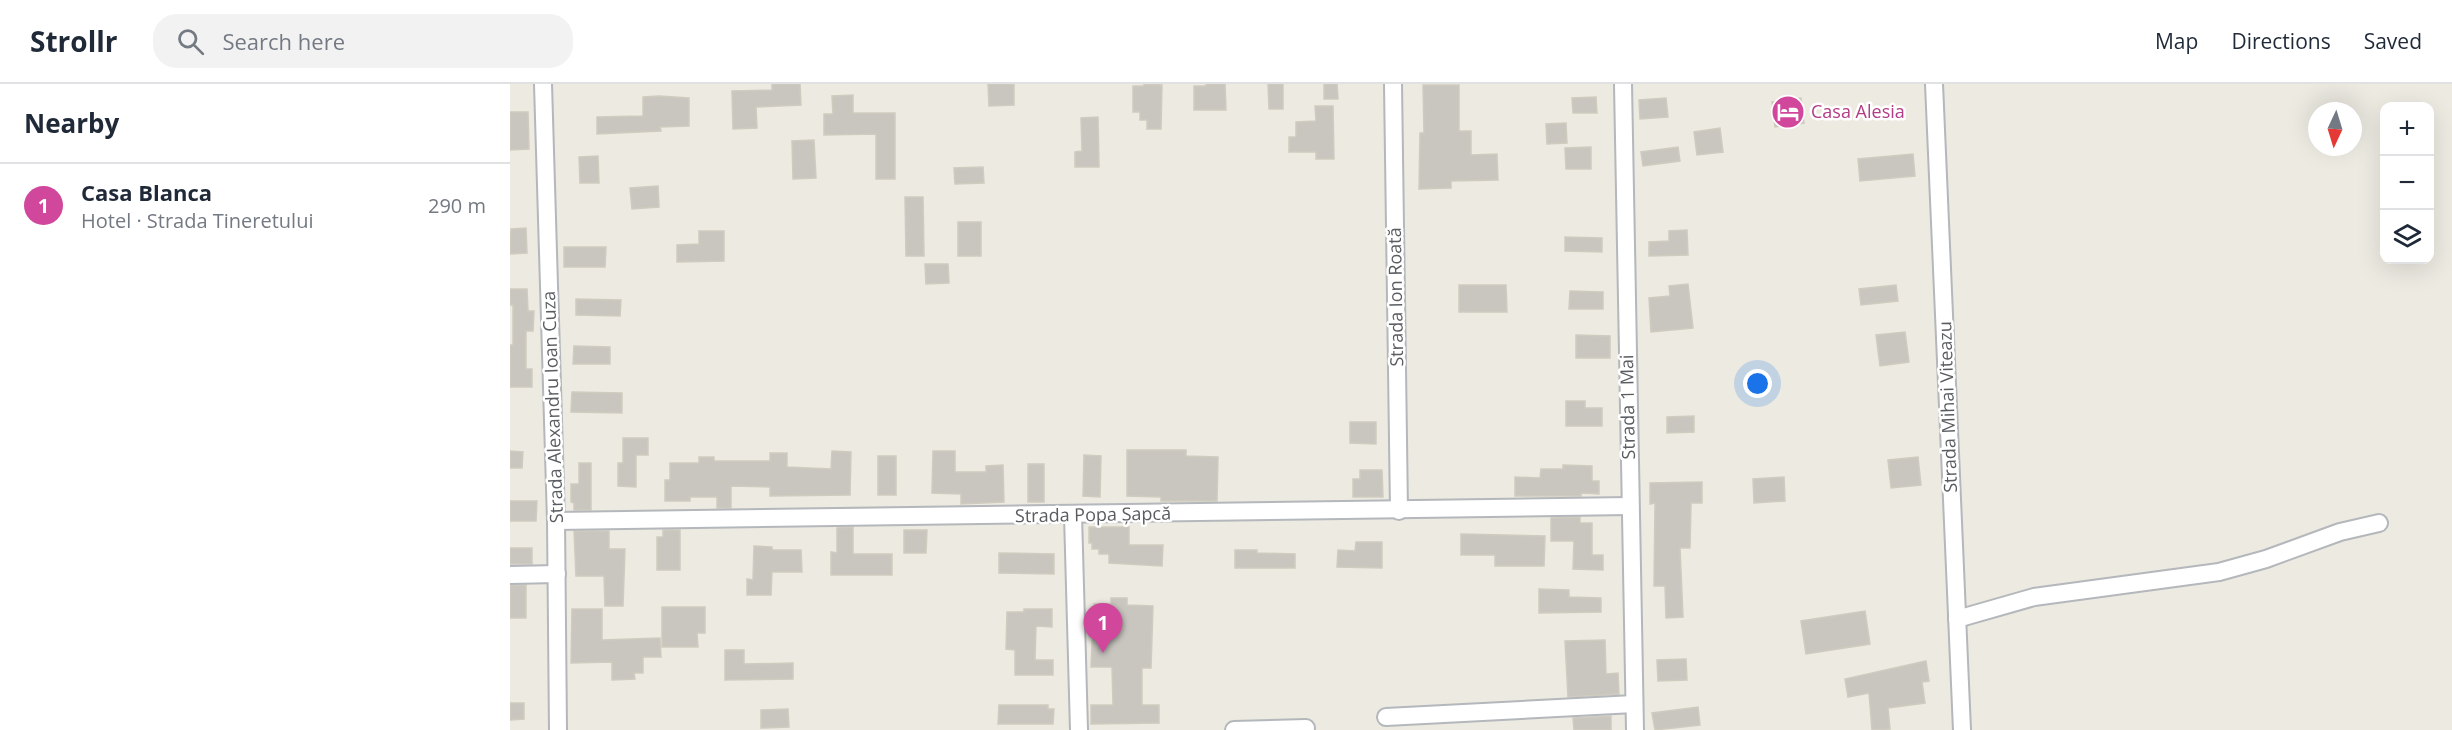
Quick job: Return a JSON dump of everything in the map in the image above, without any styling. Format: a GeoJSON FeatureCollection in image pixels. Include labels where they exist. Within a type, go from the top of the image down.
{"type":"FeatureCollection","features":[{"type":"Feature","properties":{"kind":"street","name":"Strada Alexandru Ioan Cuza"},"geometry":{"type":"LineString","coordinates":[[543,84],[556,521],[558,730]]}},
{"type":"Feature","properties":{"kind":"street","name":"Strada Ion Roată"},"geometry":{"type":"LineString","coordinates":[[1393,84],[1399,511]]}},
{"type":"Feature","properties":{"kind":"street","name":"Strada 1 Mai"},"geometry":{"type":"LineString","coordinates":[[1623,84],[1635,730]]}},
{"type":"Feature","properties":{"kind":"street","name":"Strada Mihai Viteazu"},"geometry":{"type":"LineString","coordinates":[[1934,84],[1962,730]]}},
{"type":"Feature","properties":{"kind":"street","name":"Strada Popa Șapcă"},"geometry":{"type":"LineString","coordinates":[[556,521],[1630,506]]}},
{"type":"Feature","properties":{"kind":"street"},"geometry":{"type":"LineString","coordinates":[[1073,515],[1079,730]]}},
{"type":"Feature","properties":{"kind":"street"},"geometry":{"type":"LineString","coordinates":[[1957,619],[2034,597],[2219,572],[2266,559],[2340,532],[2379,523]]}},
{"type":"Feature","properties":{"kind":"street"},"geometry":{"type":"LineString","coordinates":[[510,575],[557,574]]}},
{"type":"Feature","properties":{"kind":"street"},"geometry":{"type":"LineString","coordinates":[[1386,717],[1634,704]]}},
{"type":"Feature","properties":{"kind":"street"},"geometry":{"type":"LineString","coordinates":[[1234,730],[1306,728]]}},
{"type":"Feature","properties":{"kind":"building"},"geometry":{"type":"Polygon","coordinates":[[[772,84],[800,84],[801,105],[756,107],[757,128],[733,129],[732,91],[772,90],[772,84]]]}},
{"type":"Feature","properties":{"kind":"building"},"geometry":{"type":"Polygon","coordinates":[[[988,84],[1014,84],[1014,105],[989,106],[988,84]]]}},
{"type":"Feature","properties":{"kind":"building"},"geometry":{"type":"Polygon","coordinates":[[[1144,84],[1162,85],[1161,129],[1147,129],[1147,120],[1140,120],[1140,112],[1133,112],[1133,86],[1144,86],[1144,84]]]}},
{"type":"Feature","properties":{"kind":"building"},"geometry":{"type":"Polygon","coordinates":[[[1206,84],[1225,84],[1226,110],[1194,110],[1194,86],[1206,86],[1206,84]]]}},
{"type":"Feature","properties":{"kind":"building"},"geometry":{"type":"Polygon","coordinates":[[[1268,84],[1283,84],[1283,109],[1269,109],[1268,84]]]}},
{"type":"Feature","properties":{"kind":"building"},"geometry":{"type":"Polygon","coordinates":[[[1324,84],[1337,84],[1338,99],[1324,99],[1324,84]]]}},
{"type":"Feature","properties":{"kind":"building"},"geometry":{"type":"Polygon","coordinates":[[[1423,85],[1459,85],[1459,131],[1471,131],[1471,155],[1497,154],[1498,180],[1451,181],[1451,188],[1419,189],[1420,133],[1424,133],[1423,85]]]}},
{"type":"Feature","properties":{"kind":"building"},"geometry":{"type":"Polygon","coordinates":[[[853,95],[853,113],[895,113],[895,179],[876,179],[876,134],[824,135],[824,114],[833,114],[832,96],[853,95]]]}},
{"type":"Feature","properties":{"kind":"building"},"geometry":{"type":"Polygon","coordinates":[[[643,97],[689,98],[689,126],[660,127],[661,131],[597,134],[597,117],[643,116],[643,97]]]}},
{"type":"Feature","properties":{"kind":"building"},"geometry":{"type":"Polygon","coordinates":[[[1596,97],[1597,113],[1573,113],[1572,98],[1596,97]]]}},
{"type":"Feature","properties":{"kind":"building"},"geometry":{"type":"Polygon","coordinates":[[[1666,98],[1668,117],[1640,119],[1639,100],[1666,98]]]}},
{"type":"Feature","properties":{"kind":"building","name":"Casa Alesia"},"geometry":{"type":"Polygon","coordinates":[[[1801,98],[1804,123],[1775,127],[1772,102],[1801,98]]]}},
{"type":"Feature","properties":{"kind":"building"},"geometry":{"type":"Polygon","coordinates":[[[1315,106],[1333,106],[1334,159],[1316,159],[1316,152],[1289,152],[1289,137],[1296,137],[1296,122],[1316,121],[1315,106]]]}},
{"type":"Feature","properties":{"kind":"building"},"geometry":{"type":"Polygon","coordinates":[[[510,112],[528,112],[529,149],[510,150],[510,112]]]}},
{"type":"Feature","properties":{"kind":"building"},"geometry":{"type":"Polygon","coordinates":[[[1098,117],[1099,167],[1075,167],[1075,152],[1082,151],[1081,118],[1098,117]]]}},
{"type":"Feature","properties":{"kind":"building"},"geometry":{"type":"Polygon","coordinates":[[[1566,123],[1567,143],[1547,144],[1546,124],[1566,123]]]}},
{"type":"Feature","properties":{"kind":"building"},"geometry":{"type":"Polygon","coordinates":[[[1720,128],[1723,152],[1697,155],[1694,132],[1720,128]]]}},
{"type":"Feature","properties":{"kind":"building"},"geometry":{"type":"Polygon","coordinates":[[[814,140],[816,178],[793,179],[792,141],[814,140]]]}},
{"type":"Feature","properties":{"kind":"building"},"geometry":{"type":"Polygon","coordinates":[[[1591,147],[1591,169],[1566,169],[1565,148],[1591,147]]]}},
{"type":"Feature","properties":{"kind":"building"},"geometry":{"type":"Polygon","coordinates":[[[1678,147],[1680,161],[1643,166],[1641,152],[1678,147]]]}},
{"type":"Feature","properties":{"kind":"building"},"geometry":{"type":"Polygon","coordinates":[[[1913,154],[1915,176],[1860,181],[1858,159],[1913,154]]]}},
{"type":"Feature","properties":{"kind":"building"},"geometry":{"type":"Polygon","coordinates":[[[598,156],[599,183],[580,183],[579,157],[598,156]]]}},
{"type":"Feature","properties":{"kind":"building"},"geometry":{"type":"Polygon","coordinates":[[[983,167],[984,183],[955,184],[954,168],[983,167]]]}},
{"type":"Feature","properties":{"kind":"building"},"geometry":{"type":"Polygon","coordinates":[[[658,186],[659,207],[632,209],[630,188],[658,186]]]}},
{"type":"Feature","properties":{"kind":"building"},"geometry":{"type":"Polygon","coordinates":[[[905,197],[923,197],[924,256],[906,256],[905,197]]]}},
{"type":"Feature","properties":{"kind":"building"},"geometry":{"type":"Polygon","coordinates":[[[958,222],[981,222],[981,256],[958,256],[958,222]]]}},
{"type":"Feature","properties":{"kind":"building"},"geometry":{"type":"Polygon","coordinates":[[[526,228],[527,253],[510,254],[511,229],[526,228]]]}},
{"type":"Feature","properties":{"kind":"building"},"geometry":{"type":"Polygon","coordinates":[[[1687,230],[1688,255],[1649,256],[1649,242],[1669,241],[1669,231],[1687,230]]]}},
{"type":"Feature","properties":{"kind":"building"},"geometry":{"type":"Polygon","coordinates":[[[699,231],[724,231],[724,261],[677,262],[677,245],[699,244],[699,231]]]}},
{"type":"Feature","properties":{"kind":"building"},"geometry":{"type":"Polygon","coordinates":[[[1565,237],[1602,238],[1602,252],[1565,251],[1565,237]]]}},
{"type":"Feature","properties":{"kind":"building"},"geometry":{"type":"Polygon","coordinates":[[[564,247],[606,247],[605,267],[564,267],[564,247]]]}},
{"type":"Feature","properties":{"kind":"building"},"geometry":{"type":"Polygon","coordinates":[[[925,264],[948,264],[949,283],[926,284],[925,264]]]}},
{"type":"Feature","properties":{"kind":"building"},"geometry":{"type":"Polygon","coordinates":[[[1688,284],[1693,328],[1651,332],[1649,298],[1670,296],[1669,286],[1688,284]]]}},
{"type":"Feature","properties":{"kind":"building"},"geometry":{"type":"Polygon","coordinates":[[[1459,285],[1506,285],[1507,312],[1459,312],[1459,285]]]}},
{"type":"Feature","properties":{"kind":"building"},"geometry":{"type":"Polygon","coordinates":[[[1896,285],[1898,301],[1861,305],[1859,289],[1896,285]]]}},
{"type":"Feature","properties":{"kind":"building"},"geometry":{"type":"Polygon","coordinates":[[[510,289],[527,289],[528,311],[534,311],[533,331],[526,331],[526,369],[532,369],[532,387],[510,387],[513,305],[510,305],[510,289]]]}},
{"type":"Feature","properties":{"kind":"building"},"geometry":{"type":"Polygon","coordinates":[[[1570,291],[1603,292],[1603,309],[1569,309],[1570,291]]]}},
{"type":"Feature","properties":{"kind":"building"},"geometry":{"type":"Polygon","coordinates":[[[576,299],[621,300],[620,316],[576,315],[576,299]]]}},
{"type":"Feature","properties":{"kind":"building"},"geometry":{"type":"Polygon","coordinates":[[[1905,332],[1909,362],[1880,366],[1876,335],[1905,332]]]}},
{"type":"Feature","properties":{"kind":"building"},"geometry":{"type":"Polygon","coordinates":[[[1576,335],[1610,336],[1610,358],[1576,358],[1576,335]]]}},
{"type":"Feature","properties":{"kind":"building"},"geometry":{"type":"Polygon","coordinates":[[[574,346],[610,347],[610,364],[573,364],[574,346]]]}},
{"type":"Feature","properties":{"kind":"building"},"geometry":{"type":"Polygon","coordinates":[[[572,392],[622,393],[622,413],[571,412],[572,392]]]}},
{"type":"Feature","properties":{"kind":"building"},"geometry":{"type":"Polygon","coordinates":[[[1566,401],[1585,401],[1585,408],[1602,408],[1602,426],[1566,426],[1566,401]]]}},
{"type":"Feature","properties":{"kind":"building"},"geometry":{"type":"Polygon","coordinates":[[[1694,416],[1694,432],[1667,433],[1667,417],[1694,416]]]}},
{"type":"Feature","properties":{"kind":"building"},"geometry":{"type":"Polygon","coordinates":[[[1350,422],[1376,422],[1376,444],[1350,443],[1350,422]]]}},
{"type":"Feature","properties":{"kind":"building"},"geometry":{"type":"Polygon","coordinates":[[[623,438],[648,438],[648,455],[636,455],[636,487],[618,486],[618,463],[623,463],[623,438]]]}},
{"type":"Feature","properties":{"kind":"building"},"geometry":{"type":"Polygon","coordinates":[[[1127,450],[1186,450],[1186,456],[1218,457],[1217,501],[1161,501],[1161,497],[1127,496],[1127,450]]]}},
{"type":"Feature","properties":{"kind":"building"},"geometry":{"type":"Polygon","coordinates":[[[510,451],[523,452],[522,468],[510,468],[510,451]]]}},
{"type":"Feature","properties":{"kind":"building"},"geometry":{"type":"Polygon","coordinates":[[[832,451],[851,452],[850,495],[770,496],[770,487],[731,486],[731,508],[717,508],[717,497],[690,497],[690,501],[665,501],[665,480],[670,480],[670,463],[699,463],[699,457],[714,457],[714,461],[770,461],[770,453],[787,453],[787,467],[831,469],[832,451]]]}},
{"type":"Feature","properties":{"kind":"building"},"geometry":{"type":"Polygon","coordinates":[[[933,451],[955,451],[955,472],[986,472],[986,466],[1003,465],[1004,502],[961,504],[961,494],[932,493],[933,451]]]}},
{"type":"Feature","properties":{"kind":"building"},"geometry":{"type":"Polygon","coordinates":[[[1084,455],[1101,456],[1100,497],[1083,496],[1084,455]]]}},
{"type":"Feature","properties":{"kind":"building"},"geometry":{"type":"Polygon","coordinates":[[[878,456],[896,456],[896,495],[878,495],[878,456]]]}},
{"type":"Feature","properties":{"kind":"building"},"geometry":{"type":"Polygon","coordinates":[[[1918,457],[1921,485],[1891,488],[1888,460],[1918,457]]]}},
{"type":"Feature","properties":{"kind":"building"},"geometry":{"type":"Polygon","coordinates":[[[579,463],[591,463],[591,510],[574,510],[574,503],[571,502],[571,484],[579,484],[579,463]]]}},
{"type":"Feature","properties":{"kind":"building"},"geometry":{"type":"Polygon","coordinates":[[[1028,464],[1044,464],[1044,502],[1028,502],[1028,464]]]}},
{"type":"Feature","properties":{"kind":"building"},"geometry":{"type":"Polygon","coordinates":[[[1563,465],[1592,466],[1592,481],[1599,481],[1599,494],[1515,496],[1515,477],[1540,478],[1541,469],[1563,469],[1563,465]]]}},
{"type":"Feature","properties":{"kind":"building"},"geometry":{"type":"Polygon","coordinates":[[[1360,470],[1382,470],[1383,497],[1353,497],[1353,479],[1360,479],[1360,470]]]}},
{"type":"Feature","properties":{"kind":"building"},"geometry":{"type":"Polygon","coordinates":[[[1784,477],[1785,501],[1754,503],[1753,479],[1784,477]]]}},
{"type":"Feature","properties":{"kind":"building"},"geometry":{"type":"Polygon","coordinates":[[[1702,482],[1702,503],[1691,503],[1690,548],[1680,548],[1683,617],[1666,618],[1665,586],[1654,586],[1655,503],[1650,504],[1650,483],[1702,482]]]}},
{"type":"Feature","properties":{"kind":"building"},"geometry":{"type":"Polygon","coordinates":[[[510,501],[537,501],[536,521],[510,521],[510,501]]]}},
{"type":"Feature","properties":{"kind":"building"},"geometry":{"type":"Polygon","coordinates":[[[1580,517],[1580,523],[1592,523],[1592,555],[1603,555],[1603,570],[1573,569],[1574,541],[1551,541],[1551,518],[1580,517]]]}},
{"type":"Feature","properties":{"kind":"building"},"geometry":{"type":"Polygon","coordinates":[[[853,527],[853,554],[892,554],[892,575],[831,575],[831,552],[837,553],[837,528],[853,527]]]}},
{"type":"Feature","properties":{"kind":"building"},"geometry":{"type":"Polygon","coordinates":[[[1089,527],[1129,527],[1129,545],[1163,545],[1162,566],[1109,563],[1109,554],[1099,554],[1099,549],[1092,549],[1092,543],[1089,543],[1089,527]]]}},
{"type":"Feature","properties":{"kind":"building"},"geometry":{"type":"Polygon","coordinates":[[[663,530],[680,530],[680,570],[657,570],[657,537],[663,537],[663,530]]]}},
{"type":"Feature","properties":{"kind":"building"},"geometry":{"type":"Polygon","coordinates":[[[904,530],[927,530],[926,553],[904,553],[904,530]]]}},
{"type":"Feature","properties":{"kind":"building"},"geometry":{"type":"Polygon","coordinates":[[[574,531],[609,531],[609,549],[625,549],[623,606],[605,606],[604,576],[576,576],[574,531]]]}},
{"type":"Feature","properties":{"kind":"building"},"geometry":{"type":"Polygon","coordinates":[[[1461,534],[1545,536],[1544,566],[1495,566],[1495,555],[1461,555],[1461,534]]]}},
{"type":"Feature","properties":{"kind":"building"},"geometry":{"type":"Polygon","coordinates":[[[1356,542],[1382,542],[1382,568],[1337,567],[1338,550],[1355,551],[1356,542]]]}},
{"type":"Feature","properties":{"kind":"building"},"geometry":{"type":"Polygon","coordinates":[[[754,546],[772,547],[772,550],[801,550],[802,572],[772,572],[771,595],[747,595],[747,579],[753,580],[754,546]]]}},
{"type":"Feature","properties":{"kind":"building"},"geometry":{"type":"Polygon","coordinates":[[[510,548],[532,548],[532,564],[510,564],[510,548]]]}},
{"type":"Feature","properties":{"kind":"building"},"geometry":{"type":"Polygon","coordinates":[[[1235,550],[1295,554],[1295,568],[1235,568],[1235,550]]]}},
{"type":"Feature","properties":{"kind":"building"},"geometry":{"type":"Polygon","coordinates":[[[999,553],[1054,554],[1054,574],[999,573],[999,553]]]}},
{"type":"Feature","properties":{"kind":"building"},"geometry":{"type":"Polygon","coordinates":[[[510,585],[526,585],[526,618],[510,618],[510,585]]]}},
{"type":"Feature","properties":{"kind":"building"},"geometry":{"type":"Polygon","coordinates":[[[1539,589],[1569,590],[1569,597],[1601,598],[1601,612],[1539,613],[1539,589]]]}},
{"type":"Feature","properties":{"kind":"building"},"geometry":{"type":"Polygon","coordinates":[[[1111,598],[1127,598],[1127,605],[1153,606],[1151,668],[1142,668],[1142,705],[1159,705],[1159,723],[1091,724],[1091,705],[1113,705],[1112,667],[1091,667],[1094,604],[1111,604],[1111,598]]]}},
{"type":"Feature","properties":{"kind":"building"},"geometry":{"type":"Polygon","coordinates":[[[662,607],[705,607],[705,633],[697,633],[698,647],[662,647],[662,607]]]}},
{"type":"Feature","properties":{"kind":"building"},"geometry":{"type":"Polygon","coordinates":[[[572,609],[602,609],[602,640],[660,638],[661,657],[643,657],[643,673],[634,673],[635,679],[612,680],[612,662],[571,663],[572,609]]]}},
{"type":"Feature","properties":{"kind":"building"},"geometry":{"type":"Polygon","coordinates":[[[1024,609],[1052,609],[1052,627],[1036,626],[1035,660],[1053,660],[1053,675],[1015,675],[1015,650],[1006,649],[1007,612],[1024,612],[1024,609]]]}},
{"type":"Feature","properties":{"kind":"building"},"geometry":{"type":"Polygon","coordinates":[[[1865,611],[1870,644],[1806,654],[1801,621],[1865,611]]]}},
{"type":"Feature","properties":{"kind":"building"},"geometry":{"type":"Polygon","coordinates":[[[1605,640],[1606,674],[1618,673],[1619,694],[1568,697],[1565,641],[1605,640]]]}},
{"type":"Feature","properties":{"kind":"building"},"geometry":{"type":"Polygon","coordinates":[[[725,650],[744,650],[744,664],[793,663],[793,679],[725,680],[725,650]]]}},
{"type":"Feature","properties":{"kind":"building"},"geometry":{"type":"Polygon","coordinates":[[[1686,659],[1687,680],[1658,681],[1657,660],[1686,659]]]}},
{"type":"Feature","properties":{"kind":"building"},"geometry":{"type":"Polygon","coordinates":[[[1926,661],[1929,681],[1922,682],[1925,703],[1888,708],[1890,729],[1872,730],[1869,693],[1848,697],[1845,679],[1926,661]]]}},
{"type":"Feature","properties":{"kind":"building"},"geometry":{"type":"Polygon","coordinates":[[[510,703],[524,703],[524,719],[510,720],[510,703]]]}},
{"type":"Feature","properties":{"kind":"building"},"geometry":{"type":"Polygon","coordinates":[[[999,705],[1048,705],[1048,709],[1054,709],[1053,724],[998,724],[999,705]]]}},
{"type":"Feature","properties":{"kind":"building"},"geometry":{"type":"Polygon","coordinates":[[[1698,707],[1700,725],[1655,730],[1652,713],[1698,707]]]}},
{"type":"Feature","properties":{"kind":"building"},"geometry":{"type":"Polygon","coordinates":[[[788,709],[789,727],[761,728],[761,710],[788,709]]]}},
{"type":"Feature","properties":{"kind":"building"},"geometry":{"type":"Polygon","coordinates":[[[1611,716],[1611,730],[1574,730],[1573,718],[1611,716]]]}},
{"type":"Feature","properties":{"kind":"place","name":"Casa Alesia"},"geometry":{"type":"Point","coordinates":[1788,112]}},
{"type":"Feature","properties":{"kind":"place","name":"Casa Blanca"},"geometry":{"type":"Point","coordinates":[1103,653]}}]}
